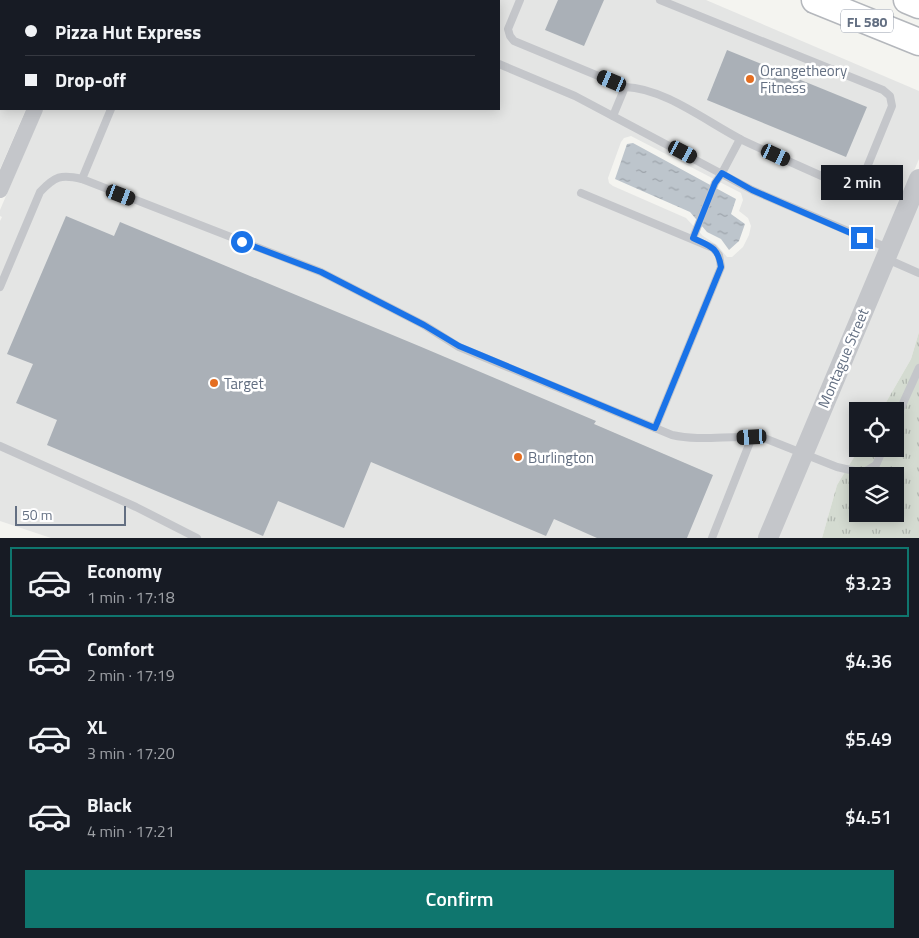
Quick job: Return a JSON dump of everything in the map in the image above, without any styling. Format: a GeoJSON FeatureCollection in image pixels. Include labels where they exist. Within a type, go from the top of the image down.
{"type":"FeatureCollection","features":[{"type":"Feature","properties":{"kind":"main road","name":"FL 580"},"geometry":{"type":"LineString","coordinates":[[815,0],[919,42]]}},
{"type":"Feature","properties":{"kind":"main road","name":"FL 580"},"geometry":{"type":"LineString","coordinates":[[907,0],[919,5]]}},
{"type":"Feature","properties":{"kind":"street"},"geometry":{"type":"LineString","coordinates":[[0,190],[33,110]]}},
{"type":"Feature","properties":{"kind":"street","name":"Montague Street"},"geometry":{"type":"LineString","coordinates":[[768,538],[919,179]]}},
{"type":"Feature","properties":{"kind":"lane"},"geometry":{"type":"LineString","coordinates":[[516,1],[508,29],[514,41],[625,87],[639,87],[679,104],[740,139],[846,187],[854,187],[861,182],[892,106],[890,96],[883,90],[660,0]]}},
{"type":"Feature","properties":{"kind":"lane"},"geometry":{"type":"LineString","coordinates":[[500,64],[575,96],[752,190],[887,253],[919,274]]}},
{"type":"Feature","properties":{"kind":"lane"},"geometry":{"type":"LineString","coordinates":[[613,116],[625,87]]}},
{"type":"Feature","properties":{"kind":"lane"},"geometry":{"type":"LineString","coordinates":[[82,180],[111,110]]}},
{"type":"Feature","properties":{"kind":"lane"},"geometry":{"type":"LineString","coordinates":[[693,238],[715,183],[740,139]]}},
{"type":"Feature","properties":{"kind":"lane"},"geometry":{"type":"LineString","coordinates":[[0,287],[40,192],[51,180],[65,176],[82,180],[321,272],[424,325],[459,346],[672,435],[688,438],[764,438],[837,467],[860,472],[876,465],[880,457]]}},
{"type":"Feature","properties":{"kind":"lane"},"geometry":{"type":"LineString","coordinates":[[581,193],[693,238],[713,248],[719,255],[721,267],[655,428]]}},
{"type":"Feature","properties":{"kind":"lane"},"geometry":{"type":"LineString","coordinates":[[904,402],[919,368]]}},
{"type":"Feature","properties":{"kind":"lane"},"geometry":{"type":"LineString","coordinates":[[712,538],[752,437]]}},
{"type":"Feature","properties":{"kind":"lane"},"geometry":{"type":"LineString","coordinates":[[0,446],[136,507],[197,538]]}},
{"type":"Feature","properties":{"kind":"shaded area"},"geometry":{"type":"Polygon","coordinates":[[[500,0],[706,0],[919,91],[919,159],[760,538],[51,538],[0,521],[0,221],[2,217],[0,216],[0,210],[43,110],[500,110],[500,0]],[[631,136],[624,138],[621,142],[608,178],[609,183],[613,186],[686,218],[703,236],[717,245],[727,257],[732,257],[743,247],[749,235],[751,226],[748,218],[739,211],[743,200],[741,193],[631,136]]]}},
{"type":"Feature","properties":{"kind":"shaded area"},"geometry":{"type":"Polygon","coordinates":[[[0,110],[26,110],[0,169],[0,110]]]}},
{"type":"Feature","properties":{"kind":"shaded area"},"geometry":{"type":"Polygon","coordinates":[[[919,199],[919,332],[911,359],[886,402],[849,402],[849,457],[854,457],[837,485],[822,538],[777,538],[919,199]]]}},
{"type":"Feature","properties":{"kind":"green space"},"geometry":{"type":"Polygon","coordinates":[[[919,332],[919,538],[822,538],[837,485],[854,457],[904,457],[904,402],[886,402],[911,359],[919,332]]]}},
{"type":"Feature","properties":{"kind":"water"},"geometry":{"type":"Polygon","coordinates":[[[633,143],[736,199],[731,214],[745,224],[739,241],[729,250],[721,239],[707,232],[690,212],[615,179],[627,144],[633,143]]]}},
{"type":"Feature","properties":{"kind":"building"},"geometry":{"type":"Polygon","coordinates":[[[558,0],[604,0],[584,46],[545,30],[558,0]]]}},
{"type":"Feature","properties":{"kind":"building"},"geometry":{"type":"Polygon","coordinates":[[[727,50],[867,107],[846,157],[707,100],[727,50]]]}},
{"type":"Feature","properties":{"kind":"building","name":"Target"},"geometry":{"type":"Polygon","coordinates":[[[66,216],[114,236],[120,222],[596,421],[594,424],[713,475],[687,538],[597,538],[554,519],[546,536],[371,462],[344,528],[278,501],[263,536],[47,445],[57,420],[16,403],[33,364],[7,354],[66,216]]]}},
{"type":"Feature","properties":{"kind":"place","name":"Orangetheory Fitness"},"geometry":{"type":"Point","coordinates":[750,79]}},
{"type":"Feature","properties":{"kind":"place","name":"Target"},"geometry":{"type":"Point","coordinates":[214,383]}},
{"type":"Feature","properties":{"kind":"place","name":"Burlington"},"geometry":{"type":"Point","coordinates":[518,457]}},
{"type":"Feature","properties":{"kind":"route"},"geometry":{"type":"LineString","coordinates":[[242,242],[321,272],[424,325],[459,346],[655,428],[721,267],[719,255],[713,248],[693,238],[715,183],[722,173],[752,190],[862,238]]}}]}
